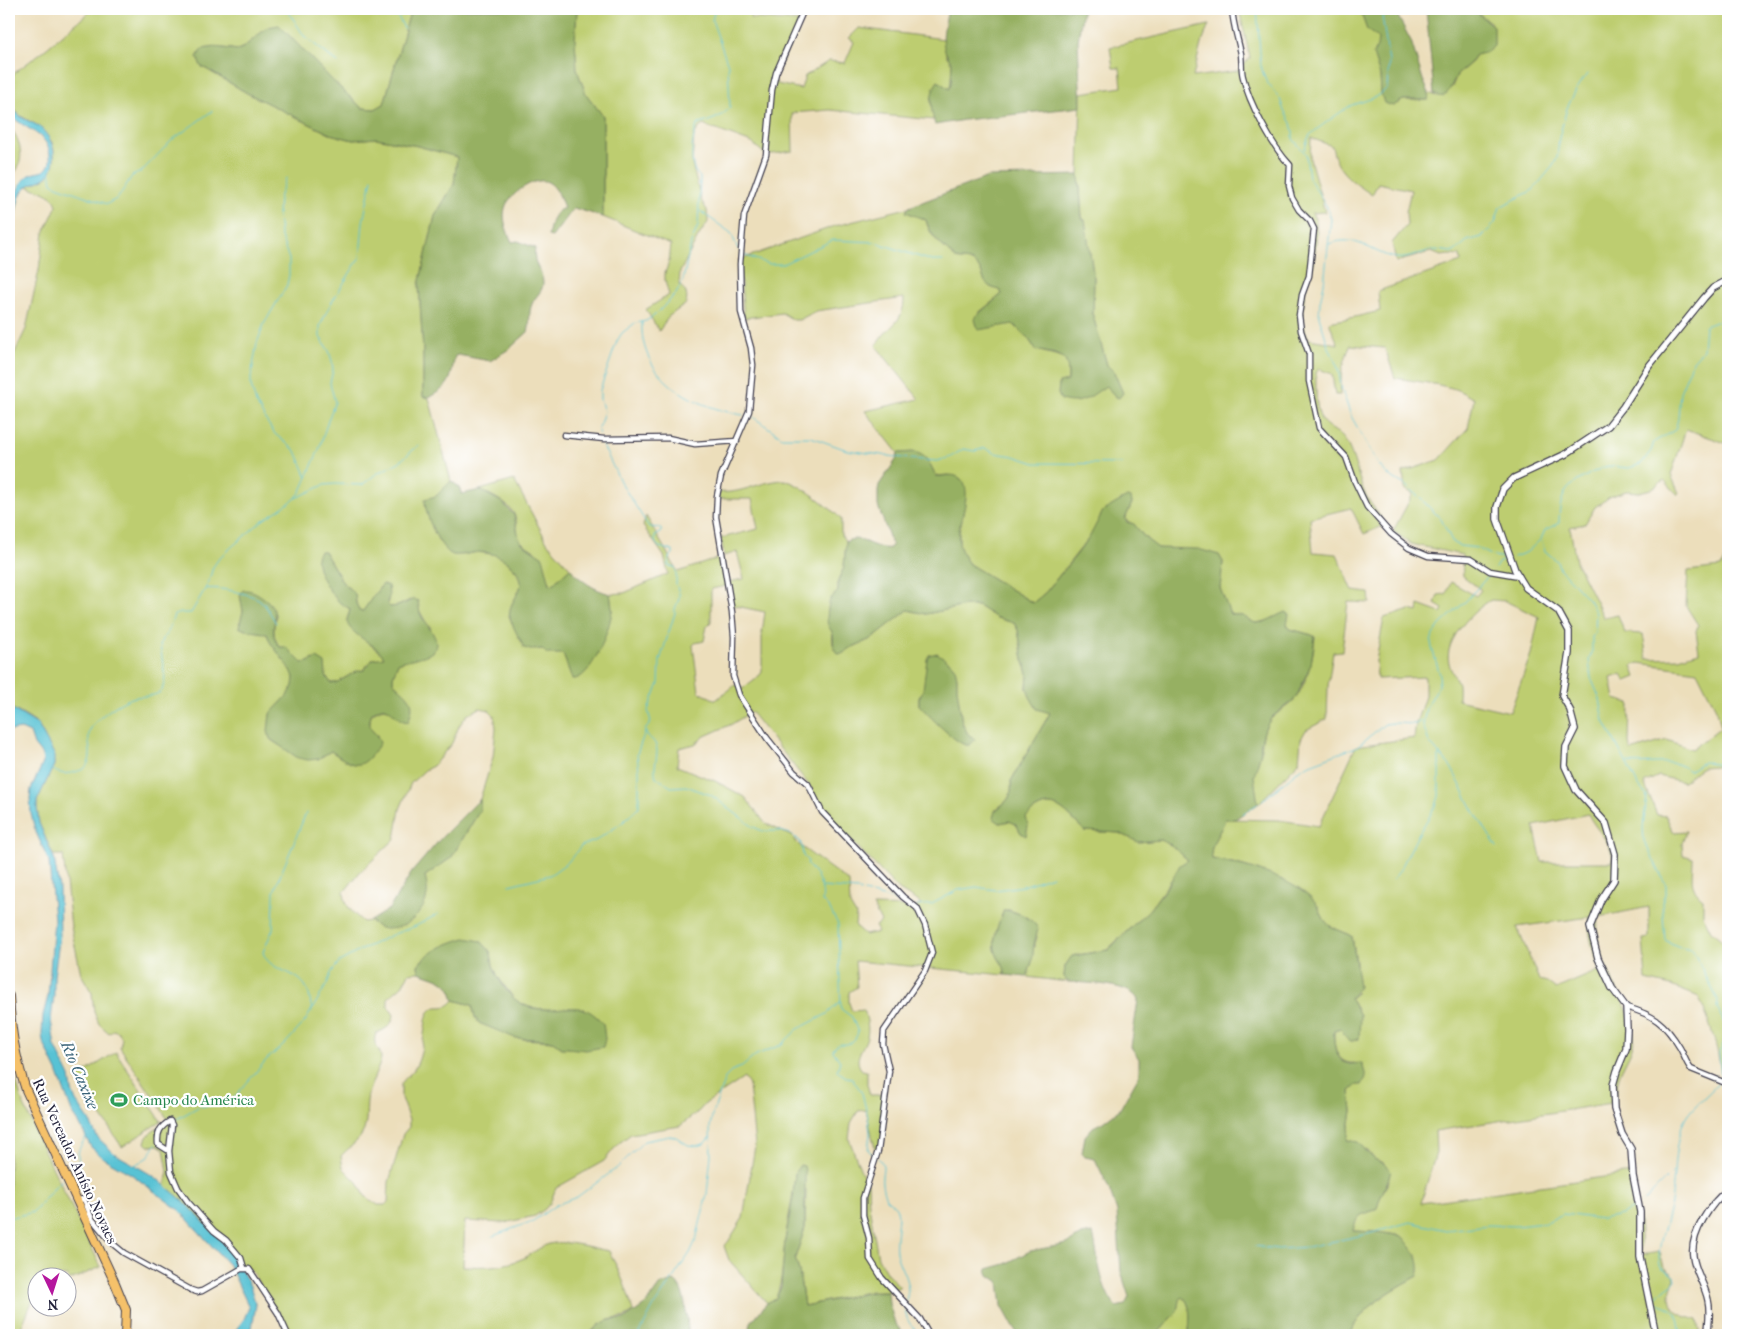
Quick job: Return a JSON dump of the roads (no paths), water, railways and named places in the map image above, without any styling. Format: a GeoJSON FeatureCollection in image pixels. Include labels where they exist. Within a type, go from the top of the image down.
{"type":"FeatureCollection","features":[{"type":"Feature","properties":{"kind":"main road","name":"Rua Vereador Anísio Novaes"},"geometry":{"type":"LineString","coordinates":[[9,996],[11,1033],[17,1064],[26,1090],[115,1282],[126,1310],[125,1335]]}},
{"type":"Feature","properties":{"kind":"street"},"geometry":{"type":"LineString","coordinates":[[804,9],[776,73],[772,90],[766,155],[744,216],[740,264],[741,312],[751,348],[753,365],[749,411],[721,476],[717,496],[716,517],[732,612],[734,637],[733,676],[740,695],[767,738],[794,772],[808,784],[822,812],[903,897],[917,908],[925,925],[932,953],[925,971],[884,1031],[883,1044],[889,1072],[878,1151],[863,1198],[863,1215],[869,1238],[870,1259],[882,1278],[920,1319],[929,1335]]}},
{"type":"Feature","properties":{"kind":"street"},"geometry":{"type":"LineString","coordinates":[[1232,9],[1234,29],[1241,55],[1243,77],[1250,98],[1273,144],[1290,165],[1289,186],[1292,198],[1314,229],[1309,276],[1302,294],[1299,315],[1300,331],[1309,354],[1308,381],[1319,428],[1346,457],[1367,507],[1391,534],[1409,548],[1428,556],[1471,559],[1490,571],[1519,576]]}},
{"type":"Feature","properties":{"kind":"street"},"geometry":{"type":"LineString","coordinates":[[1656,1335],[1640,1257],[1640,1212],[1633,1176],[1631,1149],[1622,1134],[1614,1109],[1613,1085],[1626,1049],[1626,1007],[1612,988],[1598,958],[1590,927],[1602,900],[1614,880],[1615,854],[1606,824],[1576,790],[1565,766],[1566,747],[1575,729],[1570,710],[1562,696],[1569,653],[1569,631],[1558,612],[1526,588],[1515,570],[1497,520],[1497,506],[1502,489],[1514,478],[1566,454],[1608,426],[1623,407],[1649,366],[1704,298],[1713,288],[1728,280]]}},
{"type":"Feature","properties":{"kind":"street"},"geometry":{"type":"LineString","coordinates":[[564,435],[604,439],[668,438],[695,444],[737,441]]}},
{"type":"Feature","properties":{"kind":"street"},"geometry":{"type":"LineString","coordinates":[[1626,1007],[1646,1013],[1664,1025],[1675,1040],[1687,1065],[1691,1069],[1728,1084]]}},
{"type":"Feature","properties":{"kind":"street"},"geometry":{"type":"LineString","coordinates":[[169,1151],[158,1144],[158,1135],[162,1126],[170,1121],[172,1125],[169,1151],[171,1172],[178,1188],[214,1231],[226,1240],[241,1258],[243,1268]]}},
{"type":"Feature","properties":{"kind":"street"},"geometry":{"type":"LineString","coordinates":[[1708,1335],[1710,1312],[1705,1289],[1696,1270],[1692,1255],[1694,1242],[1708,1210],[1720,1195],[1728,1190]]}},
{"type":"Feature","properties":{"kind":"street"},"geometry":{"type":"LineString","coordinates":[[78,1200],[84,1198],[92,1219],[113,1244],[124,1253],[191,1290],[196,1292],[202,1291],[243,1268],[249,1270],[278,1313],[288,1335]]}},
{"type":"Feature","properties":{"kind":"water"},"geometry":{"type":"Polygon","coordinates":[[[9,105],[21,117],[44,131],[52,144],[54,158],[51,172],[48,176],[27,186],[22,192],[19,198],[12,235],[9,240],[11,215],[19,187],[29,175],[47,168],[50,155],[45,142],[39,136],[9,114],[9,105]]]}},
{"type":"Feature","properties":{"kind":"water"},"geometry":{"type":"Polygon","coordinates":[[[9,707],[38,725],[54,754],[54,765],[37,801],[37,808],[39,823],[54,858],[59,888],[60,935],[54,976],[51,1020],[55,1046],[70,1077],[72,1091],[97,1137],[114,1153],[155,1177],[187,1204],[225,1245],[250,1286],[256,1305],[252,1328],[248,1335],[232,1335],[244,1319],[249,1307],[229,1265],[179,1210],[131,1174],[103,1158],[91,1147],[72,1112],[57,1071],[43,1042],[43,1015],[48,996],[54,920],[49,862],[35,830],[30,798],[31,789],[43,763],[42,755],[34,745],[30,733],[21,729],[9,731],[9,707]]]}},
{"type":"Feature","properties":{"kind":"waterway"},"geometry":{"type":"LineString","coordinates":[[287,9],[304,36],[338,63]]}},
{"type":"Feature","properties":{"kind":"waterway"},"geometry":{"type":"LineString","coordinates":[[394,9],[404,28]]}},
{"type":"Feature","properties":{"kind":"waterway"},"geometry":{"type":"LineString","coordinates":[[599,434],[598,431],[604,411],[600,400],[600,390],[617,341],[622,333],[635,323],[646,321],[655,315],[676,294],[683,280],[691,243],[698,226],[700,177],[695,172],[692,160],[693,141],[697,125],[719,117],[730,107],[728,65],[712,20],[715,9]]}},
{"type":"Feature","properties":{"kind":"waterway"},"geometry":{"type":"LineString","coordinates":[[1257,9],[1261,67],[1266,81],[1280,99],[1291,123],[1293,139],[1306,154],[1309,178],[1327,207],[1331,219],[1319,316],[1338,368],[1342,390],[1351,416],[1378,464],[1388,475],[1405,485],[1441,519],[1453,543],[1460,546],[1477,548],[1493,556],[1506,558]]}},
{"type":"Feature","properties":{"kind":"waterway"},"geometry":{"type":"LineString","coordinates":[[1305,149],[1310,135],[1324,124],[1352,105],[1375,97],[1387,88],[1389,62],[1381,9]]}},
{"type":"Feature","properties":{"kind":"waterway"},"geometry":{"type":"LineString","coordinates":[[1329,244],[1339,241],[1356,242],[1387,256],[1401,258],[1434,250],[1454,252],[1467,241],[1482,237],[1495,223],[1500,207],[1533,190],[1553,166],[1557,158],[1559,138],[1567,108],[1587,74]]}},
{"type":"Feature","properties":{"kind":"waterway"},"geometry":{"type":"LineString","coordinates":[[50,171],[52,183],[57,186],[107,204],[118,198],[132,176],[141,172],[172,140],[212,111]]}},
{"type":"Feature","properties":{"kind":"waterway"},"geometry":{"type":"LineString","coordinates":[[286,178],[279,198],[278,215],[280,234],[289,259],[289,275],[287,285],[264,324],[257,343],[251,386],[256,403],[265,419],[275,434],[296,451],[307,477]]}},
{"type":"Feature","properties":{"kind":"waterway"},"geometry":{"type":"LineString","coordinates":[[52,769],[63,774],[84,769],[90,759],[89,733],[99,719],[115,706],[127,700],[155,695],[162,691],[165,678],[160,645],[168,632],[174,615],[191,613],[208,584],[213,567],[220,557],[263,520],[295,499],[301,491],[320,447],[335,402],[330,383],[333,370],[332,361],[329,351],[320,337],[320,326],[330,305],[360,257],[363,222],[372,178]]}},
{"type":"Feature","properties":{"kind":"waterway"},"geometry":{"type":"LineString","coordinates":[[700,211],[731,233],[738,249]]}},
{"type":"Feature","properties":{"kind":"waterway"},"geometry":{"type":"LineString","coordinates":[[744,255],[768,264],[783,264],[833,240],[875,242],[932,261],[943,261]]}},
{"type":"Feature","properties":{"kind":"waterway"},"geometry":{"type":"LineString","coordinates":[[1721,1079],[1719,1053],[1727,1036],[1727,1029],[1717,1008],[1718,1000],[1692,949],[1677,946],[1665,940],[1662,902],[1666,885],[1644,841],[1643,827],[1647,796],[1638,785],[1604,721],[1600,699],[1591,678],[1589,660],[1592,653],[1592,637],[1595,633],[1596,613],[1589,600],[1560,569],[1557,561],[1545,551],[1541,539],[1545,530],[1559,523],[1562,499],[1566,491],[1573,484],[1604,467],[1629,468],[1641,464],[1651,451],[1654,442],[1675,430],[1678,419],[1680,392],[1693,361],[1703,350],[1705,326],[1728,317]]}},
{"type":"Feature","properties":{"kind":"waterway"},"geometry":{"type":"LineString","coordinates":[[642,322],[643,342],[650,359],[660,374],[673,387],[706,405],[743,415]]}},
{"type":"Feature","properties":{"kind":"waterway"},"geometry":{"type":"LineString","coordinates":[[753,417],[782,437],[811,437],[847,450],[910,459],[937,461],[951,457],[963,449],[975,451],[985,448],[994,453],[1014,456],[1035,463],[1122,464]]}},
{"type":"Feature","properties":{"kind":"waterway"},"geometry":{"type":"LineString","coordinates":[[509,885],[550,875],[568,862],[581,846],[597,840],[623,822],[639,807],[637,754],[646,729],[651,722],[648,710],[659,684],[660,660],[679,594],[676,584],[675,567],[668,566],[669,558],[673,551],[659,547],[655,542],[655,536],[661,533],[661,528],[649,527],[621,483],[602,444]]}},
{"type":"Feature","properties":{"kind":"waterway"},"geometry":{"type":"LineString","coordinates":[[296,498],[324,485],[362,485],[376,474],[399,462],[419,445]]}},
{"type":"Feature","properties":{"kind":"waterway"},"geometry":{"type":"LineString","coordinates":[[1514,557],[1527,552],[1540,540]]}},
{"type":"Feature","properties":{"kind":"waterway"},"geometry":{"type":"LineString","coordinates":[[1495,568],[1498,563],[1505,559]]}},
{"type":"Feature","properties":{"kind":"waterway"},"geometry":{"type":"LineString","coordinates":[[1489,575],[1466,601],[1440,625],[1433,635],[1432,648],[1440,675],[1438,687],[1426,708],[1423,725],[1429,742],[1451,767],[1475,813],[1497,847]]}},
{"type":"Feature","properties":{"kind":"waterway"},"geometry":{"type":"LineString","coordinates":[[206,589],[211,588],[242,593],[256,598],[265,605],[276,623]]}},
{"type":"Feature","properties":{"kind":"waterway"},"geometry":{"type":"LineString","coordinates":[[1242,814],[1261,802],[1296,772],[1310,764],[1356,747],[1385,724],[1416,724],[1422,720]]}},
{"type":"Feature","properties":{"kind":"waterway"},"geometry":{"type":"LineString","coordinates":[[645,730],[647,736],[656,745],[656,777],[671,787],[686,786],[711,795],[752,826],[762,831],[781,831],[790,834],[800,841],[803,856],[808,861],[807,865],[811,868],[821,886],[822,901],[829,908],[838,924],[841,1009],[852,1017],[858,1032],[853,1041],[848,1044],[839,1044],[833,1051],[840,1061],[837,1071],[846,1077],[852,1078],[862,1093],[870,1133],[868,1150],[875,1156]]}},
{"type":"Feature","properties":{"kind":"waterway"},"geometry":{"type":"LineString","coordinates":[[1393,880],[1436,806],[1439,796],[1439,754]]}},
{"type":"Feature","properties":{"kind":"waterway"},"geometry":{"type":"LineString","coordinates":[[1628,763],[1671,763],[1682,766],[1689,771],[1703,762],[1728,764]]}},
{"type":"Feature","properties":{"kind":"waterway"},"geometry":{"type":"LineString","coordinates":[[306,813],[274,892],[273,929],[263,952],[271,964],[291,974],[303,983],[309,994],[312,1012]]}},
{"type":"Feature","properties":{"kind":"waterway"},"geometry":{"type":"LineString","coordinates":[[917,906],[932,904],[958,890],[976,887],[996,890],[1023,886],[1052,876]]}},
{"type":"Feature","properties":{"kind":"waterway"},"geometry":{"type":"LineString","coordinates":[[822,887],[857,890],[911,905]]}},
{"type":"Feature","properties":{"kind":"waterway"},"geometry":{"type":"LineString","coordinates":[[177,1119],[198,1107],[224,1104],[233,1099],[267,1059],[284,1045],[304,1023],[339,962],[438,914]]}},
{"type":"Feature","properties":{"kind":"waterway"},"geometry":{"type":"LineString","coordinates":[[639,1335],[652,1309],[690,1253],[696,1240],[707,1194],[711,1155],[710,1127],[725,1078],[733,1070],[742,1067],[756,1055],[781,1045],[798,1029],[827,1014],[840,1002]]}},
{"type":"Feature","properties":{"kind":"waterway"},"geometry":{"type":"LineString","coordinates":[[1724,1021],[1728,1024]]}},
{"type":"Feature","properties":{"kind":"waterway"},"geometry":{"type":"LineString","coordinates":[[1681,1335],[1679,1321],[1675,1313],[1656,1302],[1655,1299],[1676,1280],[1675,1276],[1661,1267],[1659,1261],[1660,1245],[1671,1203],[1676,1149],[1681,1128],[1688,1114],[1719,1082]]}},
{"type":"Feature","properties":{"kind":"waterway"},"geometry":{"type":"LineString","coordinates":[[493,1236],[533,1221],[556,1205],[577,1197],[617,1168],[644,1141],[670,1136],[676,1137],[688,1145],[696,1146],[704,1144],[710,1137]]}},
{"type":"Feature","properties":{"kind":"waterway"},"geometry":{"type":"LineString","coordinates":[[71,1175],[81,1169],[78,1152],[86,1137]]}},
{"type":"Feature","properties":{"kind":"waterway"},"geometry":{"type":"LineString","coordinates":[[135,1165],[148,1157],[156,1144]]}},
{"type":"Feature","properties":{"kind":"waterway"},"geometry":{"type":"LineString","coordinates":[[878,1158],[883,1165],[882,1183],[886,1199],[895,1206],[898,1213],[896,1252],[907,1281],[908,1293],[906,1300]]}},
{"type":"Feature","properties":{"kind":"waterway"},"geometry":{"type":"LineString","coordinates":[[1643,1202],[1674,1171]]}},
{"type":"Feature","properties":{"kind":"waterway"},"geometry":{"type":"LineString","coordinates":[[9,1218],[34,1212],[57,1184],[63,1180]]}},
{"type":"Feature","properties":{"kind":"waterway"},"geometry":{"type":"LineString","coordinates":[[1255,1246],[1278,1249],[1307,1247],[1368,1234],[1410,1222],[1446,1230],[1489,1225],[1516,1226],[1545,1223],[1563,1214],[1601,1219],[1621,1215],[1636,1208]]}},
{"type":"Feature","properties":{"kind":"waterway"},"geometry":{"type":"LineString","coordinates":[[905,1306],[909,1322],[920,1335]]}},
{"type":"Feature","properties":{"kind":"place","name":"Campo do América"},"geometry":{"type":"Point","coordinates":[119,1100]}},
{"type":"Feature","properties":{"kind":"water label","name":"Rio Caxixe"},"geometry":{"type":"Point","coordinates":[80,1075]}}]}
